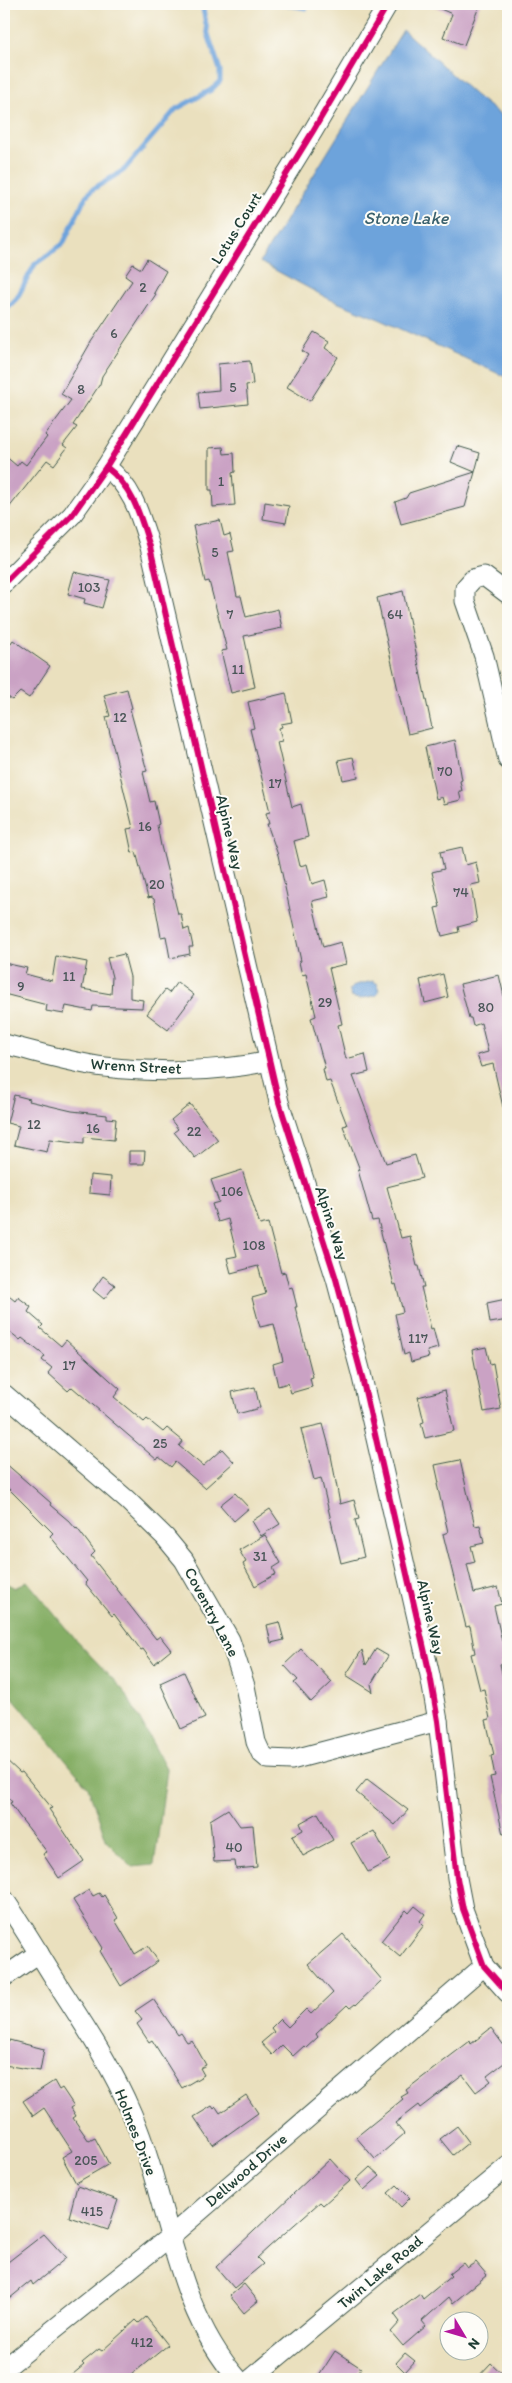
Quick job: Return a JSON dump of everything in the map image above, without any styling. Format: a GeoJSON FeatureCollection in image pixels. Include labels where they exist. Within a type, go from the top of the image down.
{"type":"FeatureCollection","features":[{"type":"Feature","properties":{"kind":"street","name":"Lotus Court"},"geometry":{"type":"LineString","coordinates":[[106,467],[313,131],[388,4]]}},
{"type":"Feature","properties":{"kind":"street"},"geometry":{"type":"LineString","coordinates":[[4,582],[72,515],[106,467]]}},
{"type":"Feature","properties":{"kind":"street","name":"Alpine Way"},"geometry":{"type":"LineString","coordinates":[[106,467],[118,476],[136,503],[150,547],[269,1062],[291,1142],[336,1279],[361,1373],[428,1665],[438,1721],[457,1878],[463,1909],[484,1966],[508,1993]]}},
{"type":"Feature","properties":{"kind":"street"},"geometry":{"type":"LineString","coordinates":[[508,594],[484,576],[473,579],[465,588],[465,601],[504,717],[508,760]]}},
{"type":"Feature","properties":{"kind":"street","name":"Wrenn Street"},"geometry":{"type":"LineString","coordinates":[[4,1044],[77,1062],[127,1069],[243,1067],[269,1062]]}},
{"type":"Feature","properties":{"kind":"street","name":"Coventry Lane"},"geometry":{"type":"LineString","coordinates":[[4,1394],[127,1500],[165,1537],[184,1560],[230,1640],[245,1686],[256,1742],[261,1753],[268,1759],[291,1760],[438,1721]]}},
{"type":"Feature","properties":{"kind":"street","name":"Holmes Drive"},"geometry":{"type":"LineString","coordinates":[[4,1899],[98,2047],[129,2107],[147,2156],[192,2304],[213,2343],[238,2379]]}},
{"type":"Feature","properties":{"kind":"street"},"geometry":{"type":"LineString","coordinates":[[4,1977],[38,1953]]}},
{"type":"Feature","properties":{"kind":"street","name":"Dellwood Drive"},"geometry":{"type":"LineString","coordinates":[[4,2368],[172,2235],[484,1966]]}},
{"type":"Feature","properties":{"kind":"street","name":"Twin Lake Road"},"geometry":{"type":"LineString","coordinates":[[252,2379],[508,2166]]}},
{"type":"Feature","properties":{"kind":"green space"},"geometry":{"type":"Polygon","coordinates":[[[27,1581],[74,1638],[125,1692],[167,1770],[154,1865],[132,1867],[107,1842],[88,1787],[4,1687],[4,1582],[15,1588],[27,1581]]]}},
{"type":"Feature","properties":{"kind":"water","name":"Stone Lake"},"geometry":{"type":"Polygon","coordinates":[[[403,30],[475,95],[508,121],[508,378],[379,319],[329,299],[260,262],[403,30]]]}},
{"type":"Feature","properties":{"kind":"water"},"geometry":{"type":"Polygon","coordinates":[[[373,981],[378,984],[379,991],[377,995],[359,999],[351,997],[349,990],[355,985],[373,981]]]}},
{"type":"Feature","properties":{"kind":"building"},"geometry":{"type":"Polygon","coordinates":[[[429,4],[480,4],[464,45],[443,37],[452,14],[429,4]]]}},
{"type":"Feature","properties":{"kind":"building"},"geometry":{"type":"Polygon","coordinates":[[[147,259],[166,271],[154,293],[156,294],[102,376],[100,384],[73,425],[77,427],[63,445],[67,448],[54,465],[47,460],[4,514],[4,455],[17,466],[21,461],[26,465],[47,437],[45,435],[71,400],[61,394],[91,342],[132,281],[125,276],[133,264],[141,269],[147,259]]]}},
{"type":"Feature","properties":{"kind":"building"},"geometry":{"type":"Polygon","coordinates":[[[314,332],[329,341],[325,348],[338,357],[310,401],[287,387],[308,355],[302,351],[314,332]]]}},
{"type":"Feature","properties":{"kind":"building"},"geometry":{"type":"Polygon","coordinates":[[[250,361],[253,384],[246,385],[248,404],[200,409],[198,392],[219,390],[218,364],[250,361]]]}},
{"type":"Feature","properties":{"kind":"building"},"geometry":{"type":"Polygon","coordinates":[[[457,446],[480,453],[475,472],[451,462],[457,446]]]}},
{"type":"Feature","properties":{"kind":"building"},"geometry":{"type":"Polygon","coordinates":[[[223,447],[224,454],[234,453],[235,472],[232,473],[235,505],[213,507],[212,490],[209,490],[209,448],[223,447]]]}},
{"type":"Feature","properties":{"kind":"building"},"geometry":{"type":"Polygon","coordinates":[[[475,472],[465,507],[401,524],[395,502],[406,498],[409,493],[475,472]]]}},
{"type":"Feature","properties":{"kind":"building"},"geometry":{"type":"Polygon","coordinates":[[[265,502],[289,506],[286,523],[263,519],[265,502]]]}},
{"type":"Feature","properties":{"kind":"building"},"geometry":{"type":"Polygon","coordinates":[[[220,520],[224,536],[230,534],[234,551],[228,552],[237,596],[241,596],[246,617],[278,609],[282,628],[244,636],[255,687],[231,693],[221,651],[227,650],[209,581],[205,582],[193,526],[220,520]]]}},
{"type":"Feature","properties":{"kind":"building"},"geometry":{"type":"Polygon","coordinates":[[[74,572],[110,580],[102,608],[84,603],[85,599],[68,594],[74,572]]]}},
{"type":"Feature","properties":{"kind":"building"},"geometry":{"type":"Polygon","coordinates":[[[403,591],[432,728],[408,734],[377,598],[403,591]]]}},
{"type":"Feature","properties":{"kind":"building"},"geometry":{"type":"Polygon","coordinates":[[[13,640],[50,666],[29,698],[20,692],[12,700],[4,694],[4,653],[13,640]]]}},
{"type":"Feature","properties":{"kind":"building"},"geometry":{"type":"Polygon","coordinates":[[[127,689],[132,708],[130,709],[147,771],[143,772],[150,802],[154,801],[161,846],[178,914],[181,914],[184,930],[189,928],[193,947],[189,947],[190,954],[170,958],[166,936],[161,937],[154,899],[148,898],[136,852],[132,853],[127,829],[133,828],[106,717],[110,716],[104,695],[127,689]]]}},
{"type":"Feature","properties":{"kind":"building"},"geometry":{"type":"Polygon","coordinates":[[[286,693],[292,722],[281,724],[282,727],[279,728],[282,741],[277,742],[292,807],[301,804],[308,837],[294,841],[300,866],[307,864],[312,884],[325,880],[329,897],[312,901],[323,947],[341,942],[346,964],[329,968],[342,1024],[338,1025],[346,1059],[365,1054],[369,1072],[353,1076],[386,1163],[415,1155],[422,1178],[387,1187],[401,1238],[410,1236],[424,1287],[421,1287],[431,1329],[433,1328],[438,1348],[427,1351],[429,1357],[411,1362],[409,1353],[404,1355],[395,1314],[403,1312],[396,1284],[394,1285],[378,1220],[372,1221],[358,1170],[360,1170],[343,1126],[347,1125],[330,1081],[326,1082],[323,1069],[325,1068],[311,1018],[316,1016],[306,974],[302,975],[299,962],[301,961],[278,855],[267,824],[269,824],[266,813],[270,812],[250,729],[254,728],[248,702],[286,693]]]}},
{"type":"Feature","properties":{"kind":"building"},"geometry":{"type":"Polygon","coordinates":[[[455,740],[462,780],[460,781],[462,791],[459,791],[461,800],[444,804],[442,797],[436,799],[425,747],[455,740]]]}},
{"type":"Feature","properties":{"kind":"building"},"geometry":{"type":"Polygon","coordinates":[[[353,757],[358,777],[343,780],[338,760],[353,757]]]}},
{"type":"Feature","properties":{"kind":"building"},"geometry":{"type":"Polygon","coordinates":[[[462,847],[466,865],[476,862],[480,883],[471,885],[477,922],[458,927],[459,932],[442,936],[435,908],[440,907],[432,872],[444,869],[440,852],[462,847]]]}},
{"type":"Feature","properties":{"kind":"building"},"geometry":{"type":"Polygon","coordinates":[[[124,954],[130,977],[130,998],[143,1000],[142,1008],[93,1006],[92,1011],[66,1006],[64,1014],[46,1011],[47,1005],[4,994],[4,963],[27,968],[25,974],[52,981],[56,956],[87,962],[82,989],[111,994],[112,977],[107,958],[124,954]]]}},
{"type":"Feature","properties":{"kind":"building"},"geometry":{"type":"Polygon","coordinates":[[[443,974],[448,997],[425,1003],[420,980],[443,974]]]}},
{"type":"Feature","properties":{"kind":"building"},"geometry":{"type":"Polygon","coordinates":[[[499,975],[508,1013],[508,1019],[505,1020],[508,1033],[508,1107],[503,1107],[493,1064],[481,1067],[477,1055],[488,1052],[481,1023],[473,1026],[460,984],[499,975]]]}},
{"type":"Feature","properties":{"kind":"building"},"geometry":{"type":"Polygon","coordinates":[[[177,982],[194,995],[168,1030],[147,1014],[165,990],[169,993],[177,982]]]}},
{"type":"Feature","properties":{"kind":"building"},"geometry":{"type":"Polygon","coordinates":[[[14,1095],[30,1099],[29,1101],[72,1111],[107,1115],[107,1118],[116,1119],[114,1140],[84,1137],[84,1143],[50,1139],[47,1152],[14,1145],[19,1126],[7,1123],[14,1095]]]}},
{"type":"Feature","properties":{"kind":"building"},"geometry":{"type":"Polygon","coordinates":[[[190,1104],[218,1140],[195,1158],[174,1132],[178,1129],[171,1120],[190,1104]]]}},
{"type":"Feature","properties":{"kind":"building"},"geometry":{"type":"Polygon","coordinates":[[[129,1151],[145,1151],[144,1164],[129,1164],[129,1151]]]}},
{"type":"Feature","properties":{"kind":"building"},"geometry":{"type":"Polygon","coordinates":[[[242,1170],[260,1225],[268,1223],[281,1273],[285,1272],[289,1288],[292,1287],[297,1307],[295,1307],[313,1377],[310,1378],[312,1387],[291,1393],[288,1383],[278,1386],[273,1364],[283,1361],[274,1324],[260,1327],[252,1298],[266,1294],[258,1266],[231,1273],[227,1258],[237,1256],[228,1219],[218,1222],[212,1204],[219,1202],[211,1180],[242,1170]]]}},
{"type":"Feature","properties":{"kind":"building"},"geometry":{"type":"Polygon","coordinates":[[[90,1175],[111,1177],[110,1195],[89,1193],[90,1175]]]}},
{"type":"Feature","properties":{"kind":"building"},"geometry":{"type":"Polygon","coordinates":[[[103,1276],[115,1285],[104,1299],[93,1290],[103,1276]]]}},
{"type":"Feature","properties":{"kind":"building"},"geometry":{"type":"Polygon","coordinates":[[[4,1292],[15,1301],[18,1297],[31,1307],[28,1312],[43,1325],[40,1328],[61,1346],[66,1340],[120,1389],[114,1397],[144,1422],[147,1419],[163,1432],[167,1428],[183,1441],[179,1446],[203,1466],[222,1449],[234,1462],[205,1488],[175,1462],[171,1467],[159,1457],[157,1460],[72,1387],[68,1391],[48,1373],[52,1368],[42,1360],[45,1356],[4,1327],[4,1292]]]}},
{"type":"Feature","properties":{"kind":"building"},"geometry":{"type":"Polygon","coordinates":[[[506,1299],[508,1320],[490,1323],[487,1303],[506,1299]]]}},
{"type":"Feature","properties":{"kind":"building"},"geometry":{"type":"Polygon","coordinates":[[[486,1347],[490,1364],[493,1363],[501,1409],[484,1412],[472,1350],[486,1347]]]}},
{"type":"Feature","properties":{"kind":"building"},"geometry":{"type":"Polygon","coordinates":[[[255,1387],[260,1408],[237,1414],[232,1392],[255,1387]]]}},
{"type":"Feature","properties":{"kind":"building"},"geometry":{"type":"Polygon","coordinates":[[[445,1390],[454,1431],[425,1438],[421,1423],[424,1422],[418,1397],[445,1390]]]}},
{"type":"Feature","properties":{"kind":"building"},"geometry":{"type":"Polygon","coordinates":[[[323,1424],[340,1504],[354,1500],[359,1519],[355,1520],[364,1557],[341,1563],[321,1478],[314,1480],[301,1429],[323,1424]]]}},
{"type":"Feature","properties":{"kind":"building"},"geometry":{"type":"Polygon","coordinates":[[[460,1460],[475,1526],[480,1525],[484,1543],[471,1546],[475,1562],[467,1564],[474,1593],[498,1587],[502,1604],[494,1606],[502,1641],[508,1639],[508,1662],[500,1664],[508,1700],[508,1833],[503,1834],[490,1777],[495,1776],[491,1756],[494,1755],[486,1720],[490,1719],[484,1689],[480,1690],[471,1654],[475,1653],[470,1626],[466,1627],[443,1534],[448,1532],[437,1484],[439,1483],[435,1465],[460,1460]]]}},
{"type":"Feature","properties":{"kind":"building"},"geometry":{"type":"Polygon","coordinates":[[[4,1462],[77,1528],[95,1552],[91,1556],[156,1639],[160,1636],[171,1650],[154,1664],[114,1614],[112,1616],[85,1583],[87,1581],[50,1536],[53,1533],[4,1484],[4,1462]]]}},
{"type":"Feature","properties":{"kind":"building"},"geometry":{"type":"Polygon","coordinates":[[[235,1493],[249,1508],[234,1521],[220,1505],[235,1493]]]}},
{"type":"Feature","properties":{"kind":"building"},"geometry":{"type":"Polygon","coordinates":[[[270,1509],[280,1524],[261,1536],[252,1521],[270,1509]]]}},
{"type":"Feature","properties":{"kind":"building"},"geometry":{"type":"Polygon","coordinates":[[[265,1535],[281,1563],[273,1568],[276,1574],[255,1586],[243,1564],[246,1562],[239,1550],[265,1535]]]}},
{"type":"Feature","properties":{"kind":"building"},"geometry":{"type":"Polygon","coordinates":[[[279,1622],[284,1640],[271,1643],[267,1625],[279,1622]]]}},
{"type":"Feature","properties":{"kind":"building"},"geometry":{"type":"Polygon","coordinates":[[[301,1649],[332,1682],[311,1702],[294,1683],[298,1680],[284,1665],[301,1649]]]}},
{"type":"Feature","properties":{"kind":"building"},"geometry":{"type":"Polygon","coordinates":[[[376,1649],[388,1656],[371,1684],[373,1692],[346,1675],[362,1650],[366,1665],[376,1649]]]}},
{"type":"Feature","properties":{"kind":"building"},"geometry":{"type":"Polygon","coordinates":[[[184,1672],[205,1718],[181,1729],[160,1683],[184,1672]]]}},
{"type":"Feature","properties":{"kind":"building"},"geometry":{"type":"Polygon","coordinates":[[[4,1758],[20,1773],[22,1772],[52,1808],[49,1809],[84,1861],[59,1878],[43,1854],[47,1852],[19,1816],[4,1792],[4,1758]]]}},
{"type":"Feature","properties":{"kind":"building"},"geometry":{"type":"Polygon","coordinates":[[[367,1779],[408,1810],[395,1825],[356,1792],[367,1779]]]}},
{"type":"Feature","properties":{"kind":"building"},"geometry":{"type":"Polygon","coordinates":[[[228,1809],[240,1826],[253,1825],[257,1867],[236,1869],[235,1861],[214,1862],[210,1820],[228,1809]]]}},
{"type":"Feature","properties":{"kind":"building"},"geometry":{"type":"Polygon","coordinates":[[[318,1813],[333,1840],[303,1856],[292,1836],[303,1830],[300,1823],[318,1813]]]}},
{"type":"Feature","properties":{"kind":"building"},"geometry":{"type":"Polygon","coordinates":[[[374,1831],[390,1860],[368,1872],[351,1843],[374,1831]]]}},
{"type":"Feature","properties":{"kind":"building"},"geometry":{"type":"Polygon","coordinates":[[[89,1890],[93,1896],[99,1893],[102,1897],[104,1895],[118,1918],[115,1920],[135,1954],[148,1946],[158,1961],[121,1986],[100,1951],[103,1948],[73,1900],[89,1890]]]}},
{"type":"Feature","properties":{"kind":"building"},"geometry":{"type":"Polygon","coordinates":[[[415,1906],[425,1914],[420,1921],[424,1925],[400,1957],[381,1941],[406,1910],[409,1913],[415,1906]]]}},
{"type":"Feature","properties":{"kind":"building"},"geometry":{"type":"Polygon","coordinates":[[[343,1934],[382,1980],[356,2005],[350,2008],[347,2005],[316,2034],[318,2037],[306,2048],[304,2046],[293,2056],[282,2045],[272,2055],[261,2043],[274,2032],[271,2028],[280,2019],[288,2027],[306,2009],[311,2014],[333,1993],[308,1964],[343,1934]]]}},
{"type":"Feature","properties":{"kind":"building"},"geometry":{"type":"Polygon","coordinates":[[[153,1999],[178,2035],[181,2033],[187,2042],[192,2040],[206,2065],[200,2068],[204,2075],[182,2088],[152,2040],[149,2042],[137,2024],[142,2020],[135,2011],[153,1999]]]}},
{"type":"Feature","properties":{"kind":"building"},"geometry":{"type":"Polygon","coordinates":[[[491,2028],[508,2051],[508,2060],[487,2076],[491,2081],[476,2092],[463,2075],[420,2108],[418,2105],[395,2123],[404,2134],[375,2159],[356,2137],[403,2099],[401,2097],[408,2093],[406,2090],[470,2041],[471,2044],[491,2028]]]}},
{"type":"Feature","properties":{"kind":"building"},"geometry":{"type":"Polygon","coordinates":[[[9,2040],[44,2049],[40,2071],[4,2065],[4,2041],[9,2042],[9,2040]]]}},
{"type":"Feature","properties":{"kind":"building"},"geometry":{"type":"Polygon","coordinates":[[[54,2081],[59,2090],[62,2088],[74,2106],[71,2108],[76,2116],[73,2118],[89,2141],[95,2138],[109,2164],[76,2183],[62,2157],[72,2151],[44,2108],[33,2116],[23,2101],[54,2081]]]}},
{"type":"Feature","properties":{"kind":"building"},"geometry":{"type":"Polygon","coordinates":[[[246,2095],[258,2113],[213,2145],[194,2117],[212,2106],[214,2109],[216,2107],[220,2113],[246,2095]]]}},
{"type":"Feature","properties":{"kind":"building"},"geometry":{"type":"Polygon","coordinates":[[[457,2126],[469,2142],[453,2155],[440,2139],[457,2126]]]}},
{"type":"Feature","properties":{"kind":"building"},"geometry":{"type":"Polygon","coordinates":[[[330,2159],[350,2181],[323,2205],[320,2202],[257,2258],[263,2264],[234,2288],[216,2267],[330,2159]]]}},
{"type":"Feature","properties":{"kind":"building"},"geometry":{"type":"Polygon","coordinates":[[[370,2167],[380,2176],[364,2190],[356,2180],[370,2167]]]}},
{"type":"Feature","properties":{"kind":"building"},"geometry":{"type":"Polygon","coordinates":[[[397,2185],[410,2198],[401,2207],[388,2193],[397,2185]]]}},
{"type":"Feature","properties":{"kind":"building"},"geometry":{"type":"Polygon","coordinates":[[[77,2186],[118,2200],[108,2230],[69,2217],[77,2186]]]}},
{"type":"Feature","properties":{"kind":"building"},"geometry":{"type":"Polygon","coordinates":[[[44,2234],[66,2258],[33,2285],[31,2281],[4,2303],[4,2265],[44,2234]]]}},
{"type":"Feature","properties":{"kind":"building"},"geometry":{"type":"Polygon","coordinates":[[[476,2262],[487,2275],[453,2303],[449,2297],[422,2321],[426,2326],[403,2346],[391,2332],[400,2322],[394,2314],[420,2294],[423,2299],[451,2276],[449,2274],[463,2263],[467,2268],[476,2262]]]}},
{"type":"Feature","properties":{"kind":"building"},"geometry":{"type":"Polygon","coordinates":[[[244,2284],[258,2301],[244,2313],[230,2296],[244,2284]]]}},
{"type":"Feature","properties":{"kind":"building"},"geometry":{"type":"Polygon","coordinates":[[[146,2317],[168,2345],[126,2379],[67,2379],[99,2349],[102,2351],[136,2320],[139,2323],[146,2317]]]}},
{"type":"Feature","properties":{"kind":"building"},"geometry":{"type":"Polygon","coordinates":[[[335,2351],[361,2368],[353,2379],[317,2379],[335,2351]]]}},
{"type":"Feature","properties":{"kind":"building"},"geometry":{"type":"Polygon","coordinates":[[[405,2353],[415,2361],[405,2372],[396,2363],[405,2353]]]}},
{"type":"Feature","properties":{"kind":"building"},"geometry":{"type":"Polygon","coordinates":[[[491,2363],[508,2379],[476,2379],[491,2363]]]}},
{"type":"Feature","properties":{"kind":"waterway"},"geometry":{"type":"LineString","coordinates":[[4,311],[17,298],[35,264],[63,244],[86,196],[93,189],[124,170],[176,109],[211,90],[220,81],[220,70],[208,34],[202,4]]}},
{"type":"Feature","properties":{"kind":"waterway"},"geometry":{"type":"LineString","coordinates":[[284,4],[306,8]]}},
{"type":"Feature","properties":{"kind":"cycle path"},"geometry":{"type":"LineString","coordinates":[[4,583],[72,515],[106,467],[313,131],[388,4]]}},
{"type":"Feature","properties":{"kind":"cycle path"},"geometry":{"type":"LineString","coordinates":[[106,467],[123,483],[134,502],[150,547],[279,1102],[336,1279],[361,1373],[430,1675],[438,1721],[457,1878],[463,1909],[484,1966],[508,1993]]}}]}
